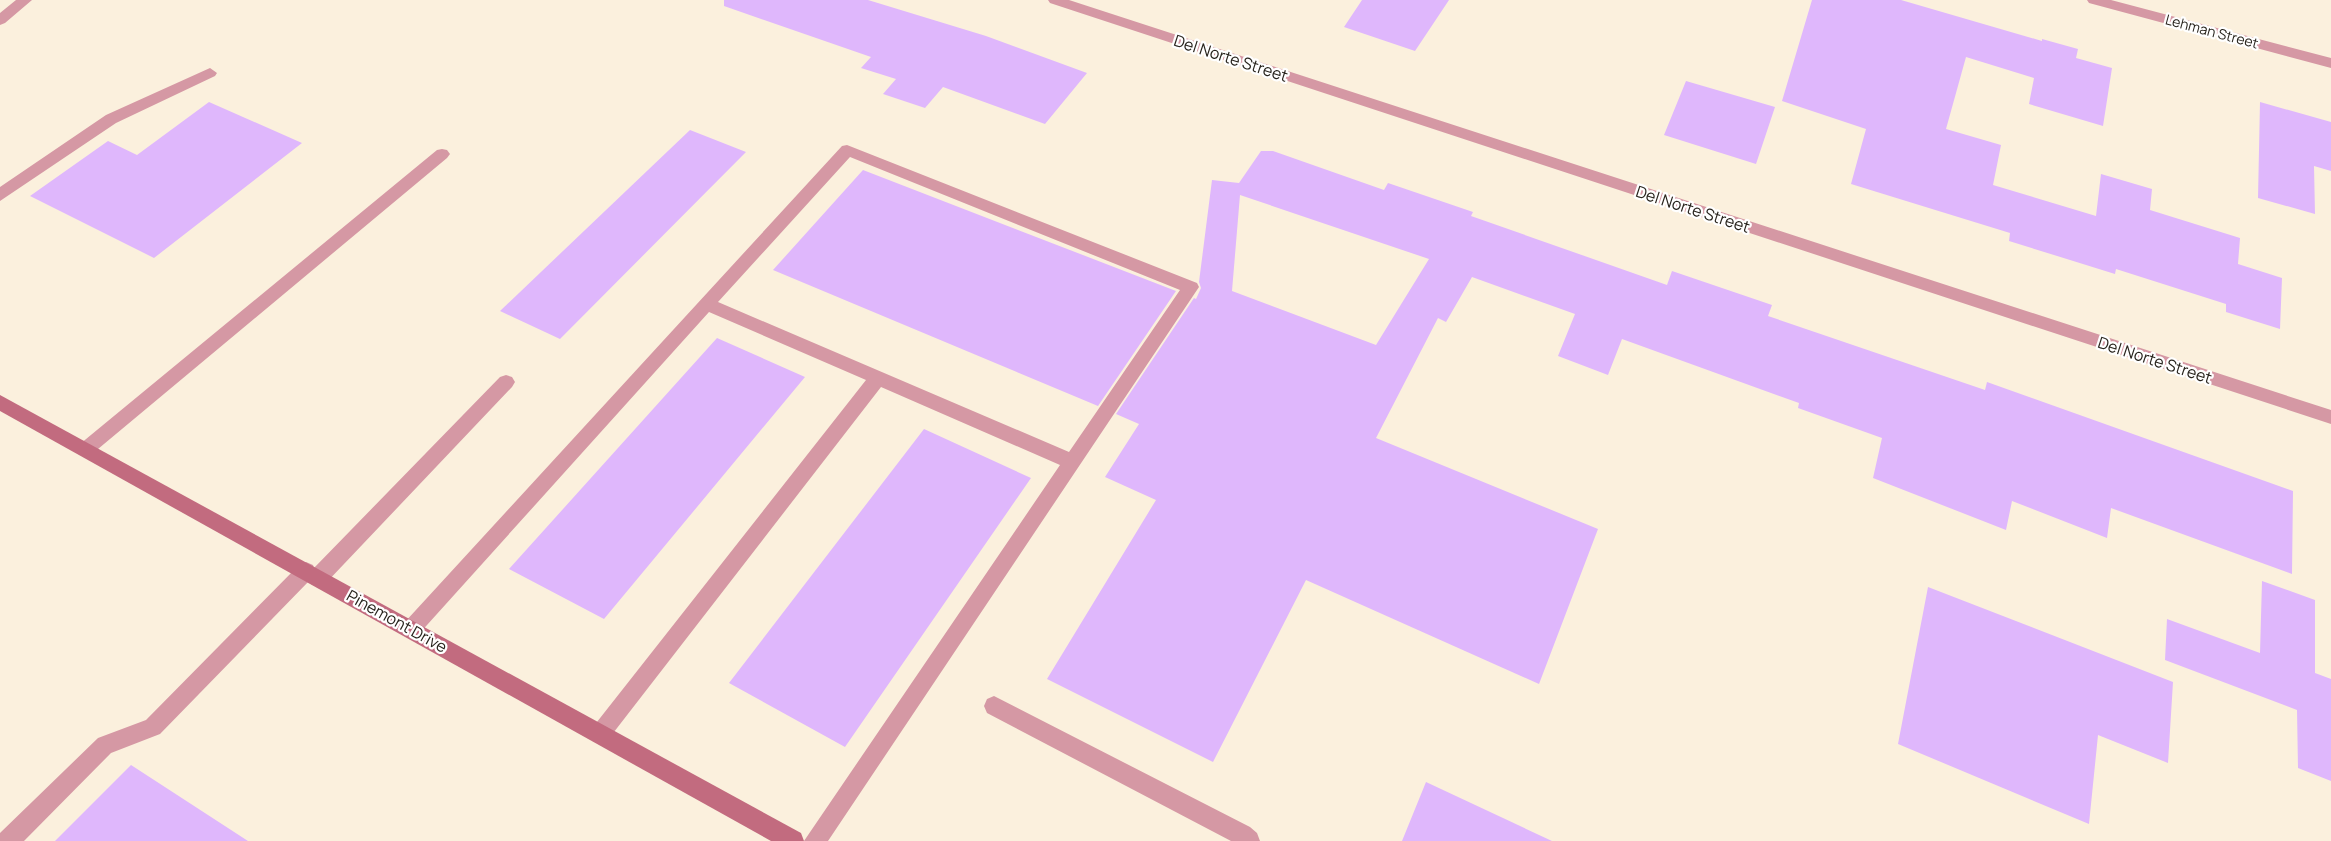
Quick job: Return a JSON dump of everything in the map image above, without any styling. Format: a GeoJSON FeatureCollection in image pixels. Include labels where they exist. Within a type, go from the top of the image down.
{"type":"FeatureCollection","features":[{"type":"Feature","properties":{"kind":"main road","name":"Pinemont Drive"},"geometry":{"type":"LineString","coordinates":[[0,402],[793,841]]}},
{"type":"Feature","properties":{"kind":"street"},"geometry":{"type":"LineString","coordinates":[[0,20],[25,0]]}},
{"type":"Feature","properties":{"kind":"street","name":"Del Norte Street"},"geometry":{"type":"LineString","coordinates":[[1054,0],[2331,417]]}},
{"type":"Feature","properties":{"kind":"street","name":"Lehman Street"},"geometry":{"type":"LineString","coordinates":[[2094,0],[2331,63]]}},
{"type":"Feature","properties":{"kind":"street"},"geometry":{"type":"LineString","coordinates":[[0,195],[111,119],[210,73]]}},
{"type":"Feature","properties":{"kind":"street"},"geometry":{"type":"LineString","coordinates":[[411,629],[848,150],[1191,287],[815,841]]}},
{"type":"Feature","properties":{"kind":"street"},"geometry":{"type":"LineString","coordinates":[[86,449],[442,154]]}},
{"type":"Feature","properties":{"kind":"street"},"geometry":{"type":"LineString","coordinates":[[706,304],[1072,462]]}},
{"type":"Feature","properties":{"kind":"street"},"geometry":{"type":"LineString","coordinates":[[600,734],[878,378]]}},
{"type":"Feature","properties":{"kind":"street"},"geometry":{"type":"LineString","coordinates":[[8,841],[105,745],[132,737],[153,727],[312,575],[506,382]]}},
{"type":"Feature","properties":{"kind":"street"},"geometry":{"type":"LineString","coordinates":[[994,706],[1242,835],[1249,841]]}},
{"type":"Feature","properties":{"kind":"building"},"geometry":{"type":"Polygon","coordinates":[[[724,0],[868,0],[986,36],[1087,73],[1045,124],[943,87],[925,108],[883,94],[896,79],[861,68],[871,57],[724,6],[724,0]]]}},
{"type":"Feature","properties":{"kind":"building"},"geometry":{"type":"Polygon","coordinates":[[[1362,0],[1449,0],[1415,51],[1344,27],[1362,0]]]}},
{"type":"Feature","properties":{"kind":"building"},"geometry":{"type":"Polygon","coordinates":[[[1812,0],[1901,0],[2042,41],[2042,39],[2078,49],[2076,58],[2112,68],[2103,126],[2029,104],[2034,78],[1966,57],[1946,129],[2001,145],[1993,185],[2096,216],[2101,174],[2152,189],[2150,210],[2240,238],[2238,264],[2282,278],[2280,329],[2226,312],[2226,304],[2116,269],[2115,274],[2009,241],[2010,233],[1851,184],[1866,129],[1782,101],[1812,0]]]}},
{"type":"Feature","properties":{"kind":"building"},"geometry":{"type":"Polygon","coordinates":[[[1686,81],[1775,107],[1756,164],[1664,135],[1686,81]]]}},
{"type":"Feature","properties":{"kind":"building"},"geometry":{"type":"Polygon","coordinates":[[[209,102],[302,143],[154,258],[30,196],[108,141],[137,155],[209,102]]]}},
{"type":"Feature","properties":{"kind":"building"},"geometry":{"type":"Polygon","coordinates":[[[2260,102],[2331,122],[2331,171],[2314,166],[2315,214],[2258,198],[2260,102]]]}},
{"type":"Feature","properties":{"kind":"building"},"geometry":{"type":"Polygon","coordinates":[[[690,130],[746,152],[560,339],[500,311],[690,130]]]}},
{"type":"Feature","properties":{"kind":"building"},"geometry":{"type":"Polygon","coordinates":[[[1261,151],[1273,151],[1384,190],[1388,183],[1473,212],[1471,216],[1667,285],[1672,271],[1772,305],[1768,316],[1985,390],[1987,382],[2293,491],[2292,574],[2111,508],[2107,538],[2012,501],[2006,530],[1873,478],[1882,438],[1798,408],[1799,403],[1622,339],[1608,375],[1558,356],[1575,314],[1472,277],[1446,322],[1438,318],[1376,438],[1598,529],[1539,684],[1306,580],[1213,762],[1047,679],[1156,500],[1105,477],[1139,424],[1116,414],[1194,298],[1196,299],[1201,288],[1199,282],[1212,180],[1239,183],[1261,151]],[[1240,195],[1232,291],[1376,345],[1429,259],[1240,195]]]}},
{"type":"Feature","properties":{"kind":"building"},"geometry":{"type":"Polygon","coordinates":[[[863,170],[1176,291],[1098,406],[773,270],[863,170]]]}},
{"type":"Feature","properties":{"kind":"building"},"geometry":{"type":"Polygon","coordinates":[[[717,338],[805,377],[604,619],[509,569],[717,338]]]}},
{"type":"Feature","properties":{"kind":"building"},"geometry":{"type":"Polygon","coordinates":[[[924,429],[1031,478],[845,747],[729,683],[924,429]]]}},
{"type":"Feature","properties":{"kind":"building"},"geometry":{"type":"Polygon","coordinates":[[[2262,581],[2315,600],[2315,673],[2331,679],[2331,781],[2298,768],[2297,710],[2165,660],[2167,619],[2260,653],[2262,581]]]}},
{"type":"Feature","properties":{"kind":"building"},"geometry":{"type":"Polygon","coordinates":[[[1928,587],[2173,682],[2168,763],[2098,735],[2089,824],[1898,744],[1928,587]]]}},
{"type":"Feature","properties":{"kind":"building"},"geometry":{"type":"Polygon","coordinates":[[[131,765],[248,841],[55,841],[131,765]]]}},
{"type":"Feature","properties":{"kind":"building"},"geometry":{"type":"Polygon","coordinates":[[[1426,782],[1552,841],[1402,841],[1426,782]]]}}]}
